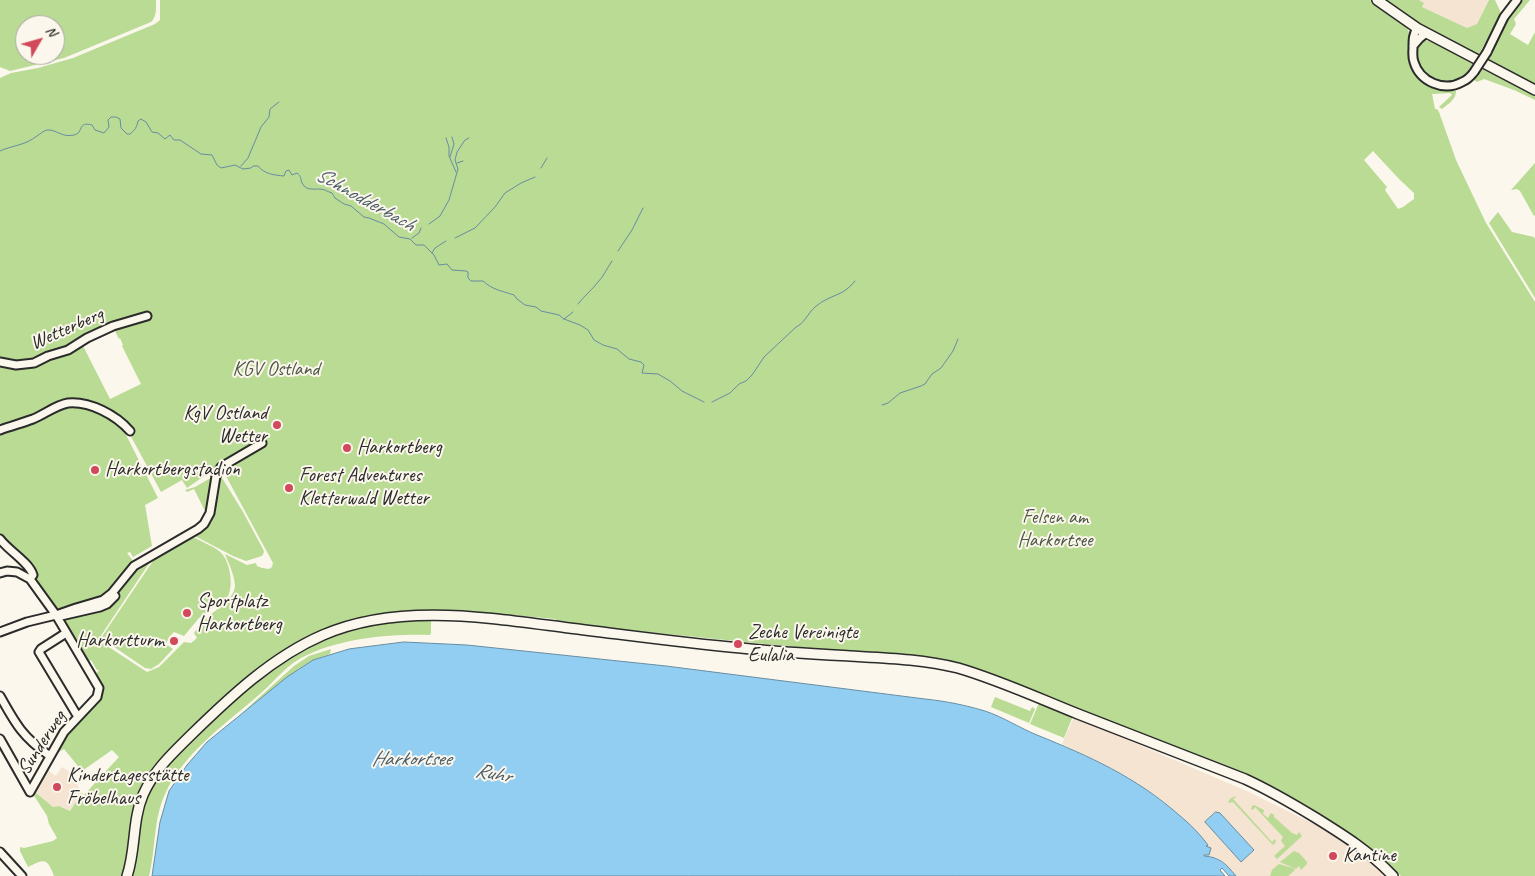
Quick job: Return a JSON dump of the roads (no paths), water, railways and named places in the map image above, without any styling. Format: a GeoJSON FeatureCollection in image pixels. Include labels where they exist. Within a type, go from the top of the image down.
{"type":"FeatureCollection","features":[{"type":"Feature","properties":{"kind":"main road"},"geometry":{"type":"LineString","coordinates":[[1377,0],[1417,28],[1535,90]]}},
{"type":"Feature","properties":{"kind":"main road"},"geometry":{"type":"LineString","coordinates":[[126,876],[130,866],[136,815],[148,784],[162,764],[226,701],[283,657],[318,637],[354,625],[410,616],[455,616],[497,619],[743,649],[900,658],[942,664],[990,679],[1260,786],[1351,840],[1374,857],[1393,876]]}},
{"type":"Feature","properties":{"kind":"street"},"geometry":{"type":"LineString","coordinates":[[1417,28],[1412,39],[1414,63],[1427,80],[1436,84],[1453,86],[1463,82],[1474,72],[1487,52],[1504,17],[1517,0]]}},
{"type":"Feature","properties":{"kind":"street"},"geometry":{"type":"LineString","coordinates":[[1413,46],[1426,33]]}},
{"type":"Feature","properties":{"kind":"street","name":"Wetterberg"},"geometry":{"type":"LineString","coordinates":[[0,362],[16,366],[34,362],[68,350],[113,326],[147,316]]}},
{"type":"Feature","properties":{"kind":"street"},"geometry":{"type":"LineString","coordinates":[[0,430],[71,403],[84,404],[105,412],[120,421],[130,431]]}},
{"type":"Feature","properties":{"kind":"street"},"geometry":{"type":"LineString","coordinates":[[0,632],[106,598],[134,566],[204,524],[210,513],[216,476],[220,467],[262,443]]}},
{"type":"Feature","properties":{"kind":"street"},"geometry":{"type":"LineString","coordinates":[[0,539],[31,569],[33,575],[30,579]]}},
{"type":"Feature","properties":{"kind":"street"},"geometry":{"type":"LineString","coordinates":[[0,573],[7,571],[17,572],[30,579],[56,615],[66,633],[39,652],[78,717]]}},
{"type":"Feature","properties":{"kind":"street","name":"Sunderweg"},"geometry":{"type":"LineString","coordinates":[[0,739],[30,792],[64,732],[96,697],[99,688],[66,633]]}},
{"type":"Feature","properties":{"kind":"street"},"geometry":{"type":"LineString","coordinates":[[0,696],[20,731],[33,744],[50,756]]}},
{"type":"Feature","properties":{"kind":"street"},"geometry":{"type":"LineString","coordinates":[[0,852],[22,876]]}},
{"type":"Feature","properties":{"kind":"water","name":"Harkortsee"},"geometry":{"type":"Polygon","coordinates":[[[404,642],[467,645],[666,666],[940,701],[978,709],[998,716],[1075,751],[1146,789],[1183,818],[1202,837],[1208,845],[1206,846],[1211,848],[1209,855],[1204,856],[1222,862],[1236,876],[1229,876],[1222,868],[1220,870],[1225,876],[152,876],[160,822],[169,791],[187,765],[207,742],[287,677],[313,660],[349,649],[404,642]]]}},
{"type":"Feature","properties":{"kind":"water"},"geometry":{"type":"Polygon","coordinates":[[[1216,812],[1220,813],[1254,850],[1241,862],[1205,822],[1216,812]]]}},
{"type":"Feature","properties":{"kind":"waterway"},"geometry":{"type":"LineString","coordinates":[[241,166],[248,158],[261,127],[269,117],[270,109],[279,102]]}},
{"type":"Feature","properties":{"kind":"waterway","name":"Schnodderbach"},"geometry":{"type":"LineString","coordinates":[[0,151],[28,142],[47,130],[70,136],[77,134],[82,126],[87,124],[92,125],[95,130],[104,133],[109,127],[108,120],[111,117],[116,117],[120,119],[121,128],[127,134],[133,131],[141,119],[146,122],[152,132],[158,133],[165,139],[170,135],[174,140],[180,140],[201,154],[212,155],[217,165],[221,168],[235,165],[243,169],[258,166],[260,169],[273,175],[284,176],[286,171],[289,170],[292,175],[299,174],[302,183],[307,188],[322,189],[332,193],[335,198],[351,206],[364,217],[384,224],[399,237],[410,239],[416,245],[424,245],[434,255],[439,265],[447,264],[452,270],[466,271],[471,281],[483,281],[494,288],[514,295],[525,305],[559,315],[580,325],[588,330],[594,340],[617,349],[629,359],[641,362],[644,365],[642,373],[658,374],[682,391],[704,402]]}},
{"type":"Feature","properties":{"kind":"waterway"},"geometry":{"type":"LineString","coordinates":[[450,157],[454,144],[452,137]]}},
{"type":"Feature","properties":{"kind":"waterway"},"geometry":{"type":"LineString","coordinates":[[446,138],[449,156],[456,172]]}},
{"type":"Feature","properties":{"kind":"waterway"},"geometry":{"type":"LineString","coordinates":[[429,224],[440,216],[449,200],[458,169],[455,160],[457,152],[465,140],[469,138]]}},
{"type":"Feature","properties":{"kind":"waterway"},"geometry":{"type":"LineString","coordinates":[[541,168],[547,158]]}},
{"type":"Feature","properties":{"kind":"waterway"},"geometry":{"type":"LineString","coordinates":[[457,163],[463,161]]}},
{"type":"Feature","properties":{"kind":"waterway"},"geometry":{"type":"LineString","coordinates":[[455,238],[475,228],[495,207],[505,193],[535,177]]}},
{"type":"Feature","properties":{"kind":"waterway"},"geometry":{"type":"LineString","coordinates":[[618,251],[632,230],[643,208]]}},
{"type":"Feature","properties":{"kind":"waterway"},"geometry":{"type":"LineString","coordinates":[[412,238],[419,233],[421,228]]}},
{"type":"Feature","properties":{"kind":"waterway"},"geometry":{"type":"LineString","coordinates":[[432,253],[435,248],[446,241]]}},
{"type":"Feature","properties":{"kind":"waterway"},"geometry":{"type":"LineString","coordinates":[[578,304],[600,280],[612,261]]}},
{"type":"Feature","properties":{"kind":"waterway","name":"Schnodderbach"},"geometry":{"type":"LineString","coordinates":[[712,402],[730,393],[739,384],[746,381],[764,357],[801,323],[815,307],[846,290],[855,281]]}},
{"type":"Feature","properties":{"kind":"waterway"},"geometry":{"type":"LineString","coordinates":[[564,319],[573,312]]}},
{"type":"Feature","properties":{"kind":"waterway"},"geometry":{"type":"LineString","coordinates":[[882,405],[888,403],[900,393],[925,384],[932,374],[941,368],[953,351],[958,339]]}},
{"type":"Feature","properties":{"kind":"place","name":"KgV Ostland Wetter"},"geometry":{"type":"Point","coordinates":[277,425]}},
{"type":"Feature","properties":{"kind":"place","name":"Harkortberg"},"geometry":{"type":"Point","coordinates":[347,448]}},
{"type":"Feature","properties":{"kind":"place","name":"Harkortbergstadion"},"geometry":{"type":"Point","coordinates":[95,470]}},
{"type":"Feature","properties":{"kind":"place","name":"Forest Adventures Kletterwald Wetter"},"geometry":{"type":"Point","coordinates":[289,488]}},
{"type":"Feature","properties":{"kind":"place","name":"Sportplatz Harkortberg"},"geometry":{"type":"Point","coordinates":[187,613]}},
{"type":"Feature","properties":{"kind":"place","name":"Harkortturm"},"geometry":{"type":"Point","coordinates":[174,641]}},
{"type":"Feature","properties":{"kind":"place","name":"Zeche Vereinigte Eulalia"},"geometry":{"type":"Point","coordinates":[738,644]}},
{"type":"Feature","properties":{"kind":"place","name":"Kindertagesstätte Fröbelhaus"},"geometry":{"type":"Point","coordinates":[57,787]}},
{"type":"Feature","properties":{"kind":"place","name":"Kantine"},"geometry":{"type":"Point","coordinates":[1333,856]}},
{"type":"Feature","properties":{"kind":"park label","name":"KGV Ostland"},"geometry":{"type":"Point","coordinates":[276,370]}},
{"type":"Feature","properties":{"kind":"park label","name":"Felsen am Harkortsee"},"geometry":{"type":"Point","coordinates":[1055,530]}},
{"type":"Feature","properties":{"kind":"water label","name":"Ruhr"},"geometry":{"type":"Point","coordinates":[493,774]}}]}
